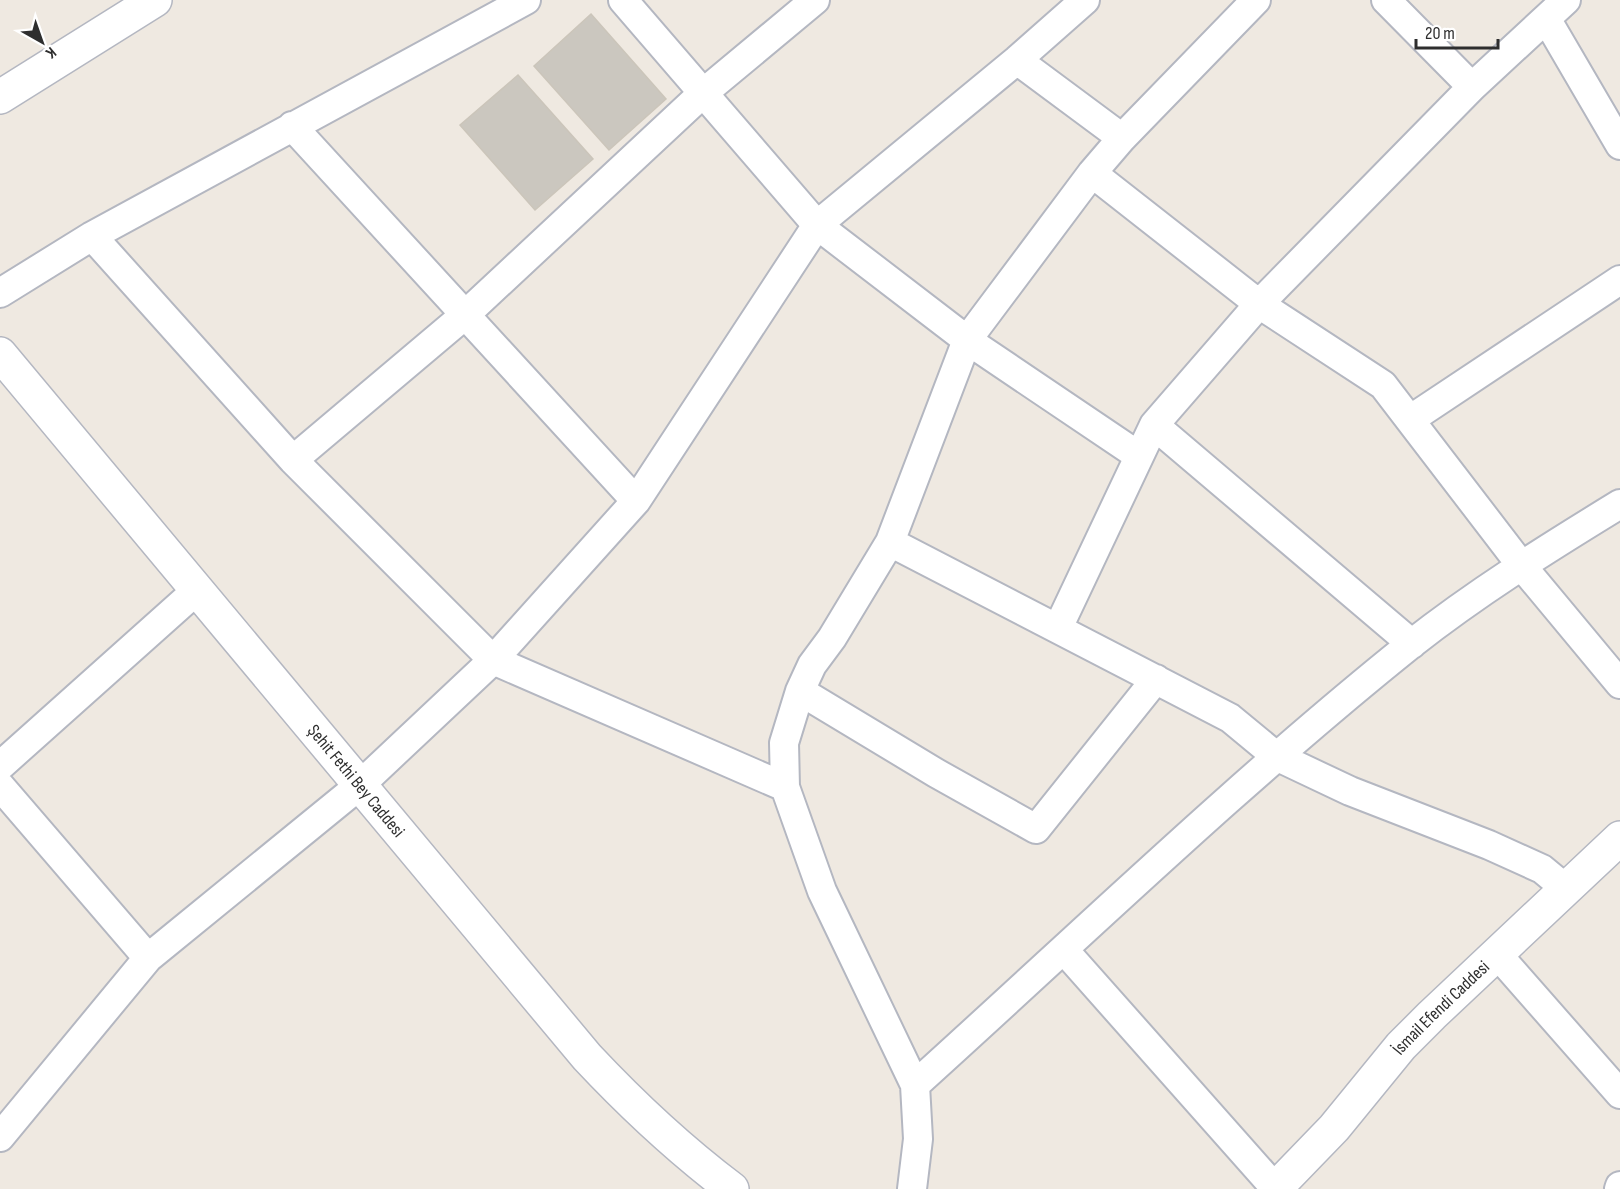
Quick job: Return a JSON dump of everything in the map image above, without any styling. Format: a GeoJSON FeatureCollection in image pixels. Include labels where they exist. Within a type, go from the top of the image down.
{"type":"FeatureCollection","features":[{"type":"Feature","properties":{"kind":"street"},"geometry":{"type":"LineString","coordinates":[[0,97],[155,0]]}},
{"type":"Feature","properties":{"kind":"street"},"geometry":{"type":"LineString","coordinates":[[0,293],[92,236],[526,0]]}},
{"type":"Feature","properties":{"kind":"street"},"geometry":{"type":"LineString","coordinates":[[623,0],[816,225],[967,340],[1139,456]]}},
{"type":"Feature","properties":{"kind":"street"},"geometry":{"type":"LineString","coordinates":[[293,460],[466,314],[702,94],[814,0]]}},
{"type":"Feature","properties":{"kind":"street"},"geometry":{"type":"LineString","coordinates":[[0,1137],[148,957],[360,785],[493,660],[636,501],[816,225],[1017,60],[1085,0]]}},
{"type":"Feature","properties":{"kind":"street"},"geometry":{"type":"LineString","coordinates":[[912,1189],[918,1139],[915,1085],[822,891],[785,787],[784,742],[800,691],[812,665],[832,638],[890,542],[967,340],[1092,173],[1122,138],[1256,0]]}},
{"type":"Feature","properties":{"kind":"street"},"geometry":{"type":"LineString","coordinates":[[1386,0],[1472,87]]}},
{"type":"Feature","properties":{"kind":"street"},"geometry":{"type":"LineString","coordinates":[[1058,628],[1154,425],[1259,304],[1472,87],[1566,0]]}},
{"type":"Feature","properties":{"kind":"street"},"geometry":{"type":"LineString","coordinates":[[1547,20],[1620,145]]}},
{"type":"Feature","properties":{"kind":"street"},"geometry":{"type":"LineString","coordinates":[[1017,60],[1122,138]]}},
{"type":"Feature","properties":{"kind":"street"},"geometry":{"type":"LineString","coordinates":[[292,126],[636,501]]}},
{"type":"Feature","properties":{"kind":"street"},"geometry":{"type":"LineString","coordinates":[[1092,173],[1259,304],[1383,385],[1521,565],[1620,684]]}},
{"type":"Feature","properties":{"kind":"street"},"geometry":{"type":"LineString","coordinates":[[92,236],[293,460],[493,660],[785,787]]}},
{"type":"Feature","properties":{"kind":"street"},"geometry":{"type":"LineString","coordinates":[[1411,419],[1620,280]]}},
{"type":"Feature","properties":{"kind":"street","name":"Şehit Fethi Bey Caddesi"},"geometry":{"type":"LineString","coordinates":[[0,354],[587,1057],[628,1101],[670,1140],[732,1189]]}},
{"type":"Feature","properties":{"kind":"street"},"geometry":{"type":"LineString","coordinates":[[1154,425],[1412,644]]}},
{"type":"Feature","properties":{"kind":"street"},"geometry":{"type":"LineString","coordinates":[[915,1085],[1276,756],[1412,644],[1521,565],[1620,504]]}},
{"type":"Feature","properties":{"kind":"street"},"geometry":{"type":"LineString","coordinates":[[890,542],[1230,718],[1276,756],[1350,791],[1489,845],[1542,869],[1565,888]]}},
{"type":"Feature","properties":{"kind":"street"},"geometry":{"type":"LineString","coordinates":[[0,766],[197,590]]}},
{"type":"Feature","properties":{"kind":"street"},"geometry":{"type":"LineString","coordinates":[[800,691],[936,773],[1036,829],[1156,679]]}},
{"type":"Feature","properties":{"kind":"street"},"geometry":{"type":"LineString","coordinates":[[0,786],[148,957]]}},
{"type":"Feature","properties":{"kind":"street","name":"İsmail Efendi Caddesi"},"geometry":{"type":"LineString","coordinates":[[1276,1189],[1334,1128],[1401,1046],[1620,838]]}},
{"type":"Feature","properties":{"kind":"street"},"geometry":{"type":"LineString","coordinates":[[1064,950],[1276,1189]]}},
{"type":"Feature","properties":{"kind":"street"},"geometry":{"type":"LineString","coordinates":[[1497,954],[1620,1094]]}},
{"type":"Feature","properties":{"kind":"building"},"geometry":{"type":"Polygon","coordinates":[[[591,14],[666,99],[609,150],[534,66],[591,14]]]}},
{"type":"Feature","properties":{"kind":"building"},"geometry":{"type":"Polygon","coordinates":[[[518,75],[593,159],[535,210],[460,125],[518,75]]]}}]}
